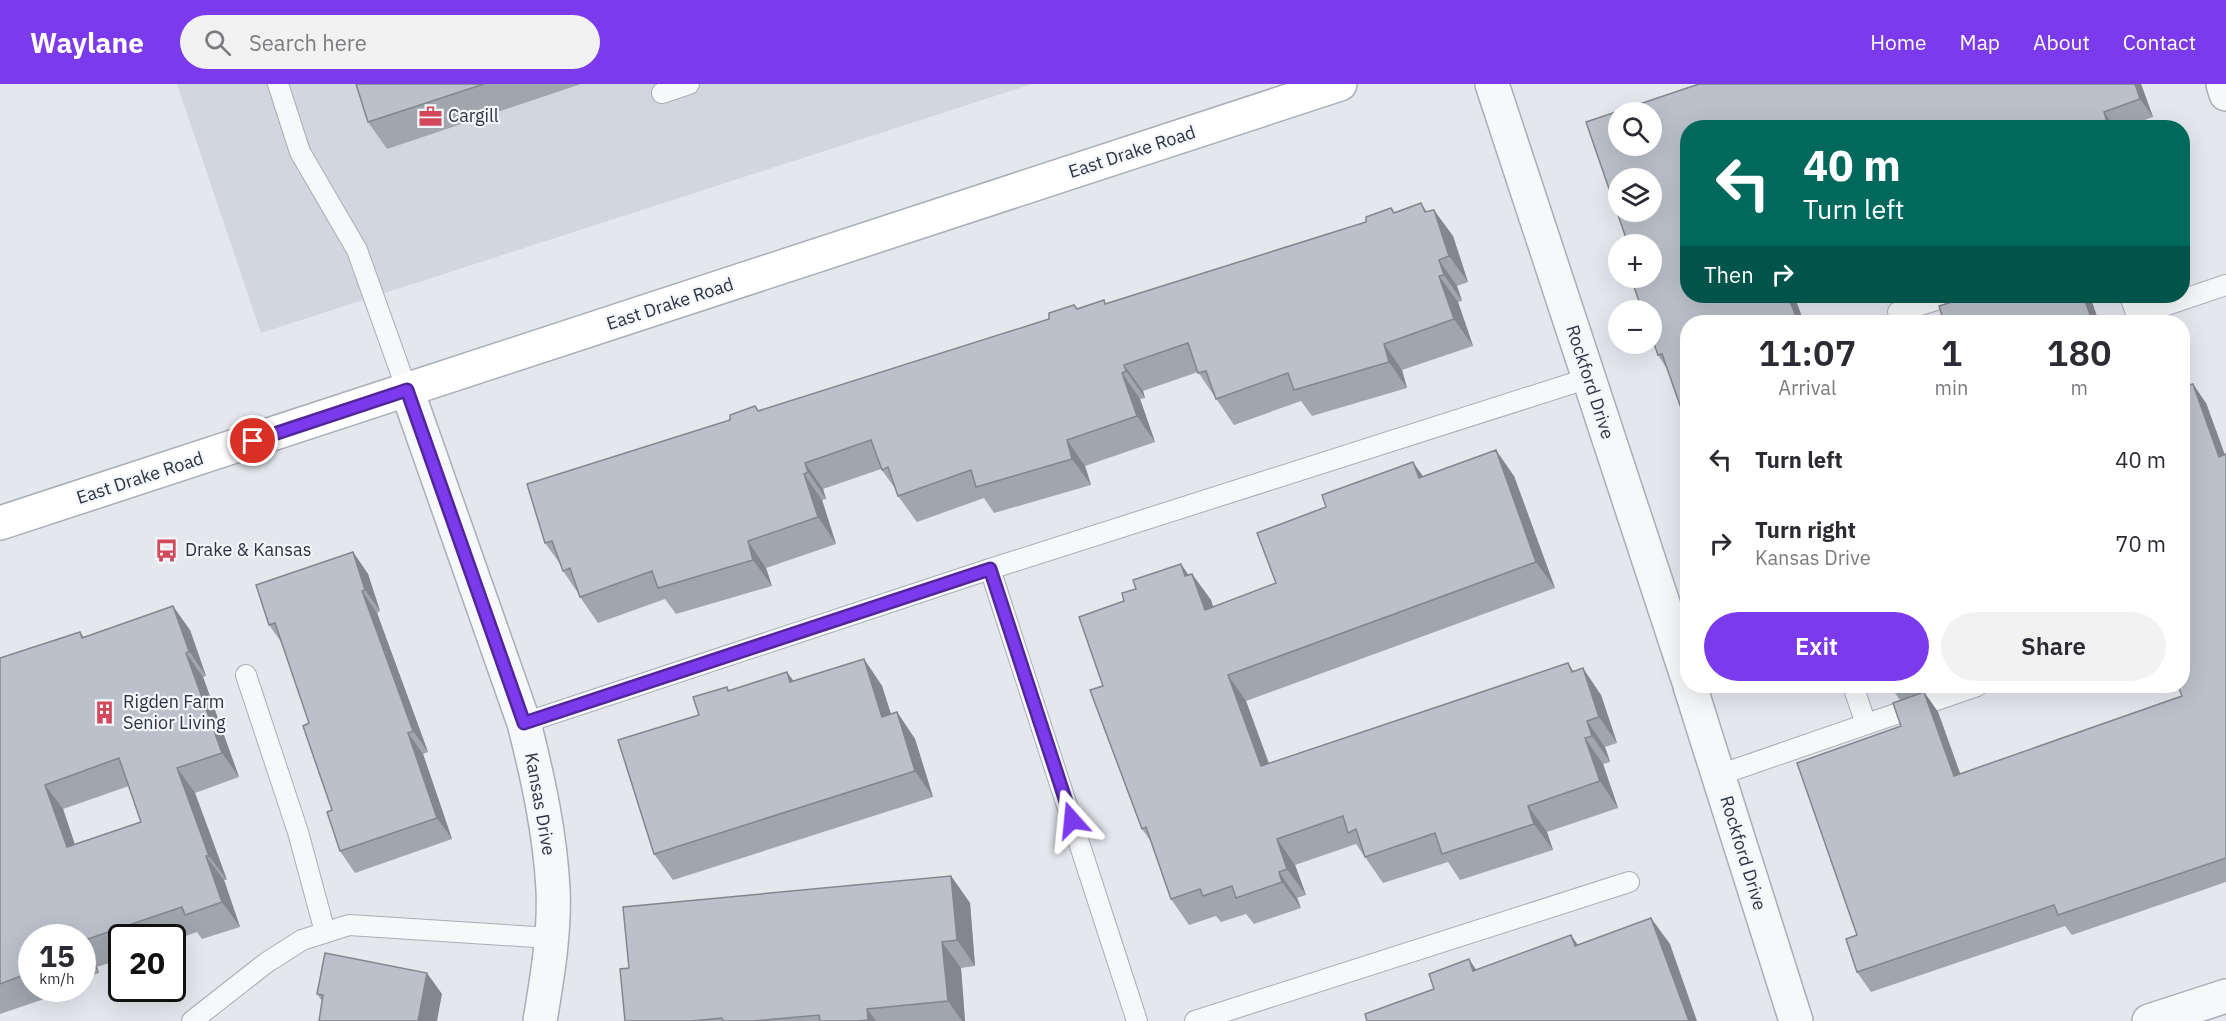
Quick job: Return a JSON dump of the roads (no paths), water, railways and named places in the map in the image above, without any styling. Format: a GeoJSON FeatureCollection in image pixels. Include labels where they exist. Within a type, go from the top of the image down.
{"type":"FeatureCollection","features":[{"type":"Feature","properties":{"kind":"main road","name":"East Drake Road"},"geometry":{"type":"LineString","coordinates":[[0,523],[1340,84]]}},
{"type":"Feature","properties":{"kind":"street","name":"Rockford Drive"},"geometry":{"type":"LineString","coordinates":[[1492,84],[1680,655]]}},
{"type":"Feature","properties":{"kind":"street"},"geometry":{"type":"LineString","coordinates":[[2223,84],[2226,94]]}},
{"type":"Feature","properties":{"kind":"street","name":"Kansas Drive"},"geometry":{"type":"LineString","coordinates":[[407,390],[524,723],[537,775],[550,846],[553,892],[551,938],[540,1021]]}},
{"type":"Feature","properties":{"kind":"street","name":"Rockford Drive"},"geometry":{"type":"LineString","coordinates":[[1692,693],[1796,1021]]}},
{"type":"Feature","properties":{"kind":"street"},"geometry":{"type":"LineString","coordinates":[[2149,1021],[2226,996]]}},
{"type":"Feature","properties":{"kind":"lane"},"geometry":{"type":"LineString","coordinates":[[278,84],[300,152],[357,250],[407,390]]}},
{"type":"Feature","properties":{"kind":"lane"},"geometry":{"type":"LineString","coordinates":[[662,93],[689,84]]}},
{"type":"Feature","properties":{"kind":"lane"},"geometry":{"type":"LineString","coordinates":[[2190,299],[2226,285]]}},
{"type":"Feature","properties":{"kind":"lane"},"geometry":{"type":"LineString","coordinates":[[1899,315],[1898,312],[1926,303]]}},
{"type":"Feature","properties":{"kind":"lane"},"geometry":{"type":"LineString","coordinates":[[2148,315],[2179,303]]}},
{"type":"Feature","properties":{"kind":"lane"},"geometry":{"type":"LineString","coordinates":[[524,723],[990,569],[1589,378]]}},
{"type":"Feature","properties":{"kind":"lane"},"geometry":{"type":"LineString","coordinates":[[990,569],[1137,1021]]}},
{"type":"Feature","properties":{"kind":"lane"},"geometry":{"type":"LineString","coordinates":[[246,675],[298,832],[325,932]]}},
{"type":"Feature","properties":{"kind":"lane"},"geometry":{"type":"LineString","coordinates":[[1855,693],[1866,724]]}},
{"type":"Feature","properties":{"kind":"lane"},"geometry":{"type":"LineString","coordinates":[[1719,775],[1957,693]]}},
{"type":"Feature","properties":{"kind":"lane"},"geometry":{"type":"LineString","coordinates":[[1195,1021],[1629,882]]}},
{"type":"Feature","properties":{"kind":"lane"},"geometry":{"type":"LineString","coordinates":[[192,1021],[266,963],[302,940],[350,926],[551,938]]}},
{"type":"Feature","properties":{"kind":"place","name":"Cargill"},"geometry":{"type":"Point","coordinates":[430,116]}},
{"type":"Feature","properties":{"kind":"place","name":"Drake & Kansas"},"geometry":{"type":"Point","coordinates":[167,550]}},
{"type":"Feature","properties":{"kind":"place","name":"Rigden Farm Senior Living"},"geometry":{"type":"Point","coordinates":[105,712]}}]}
